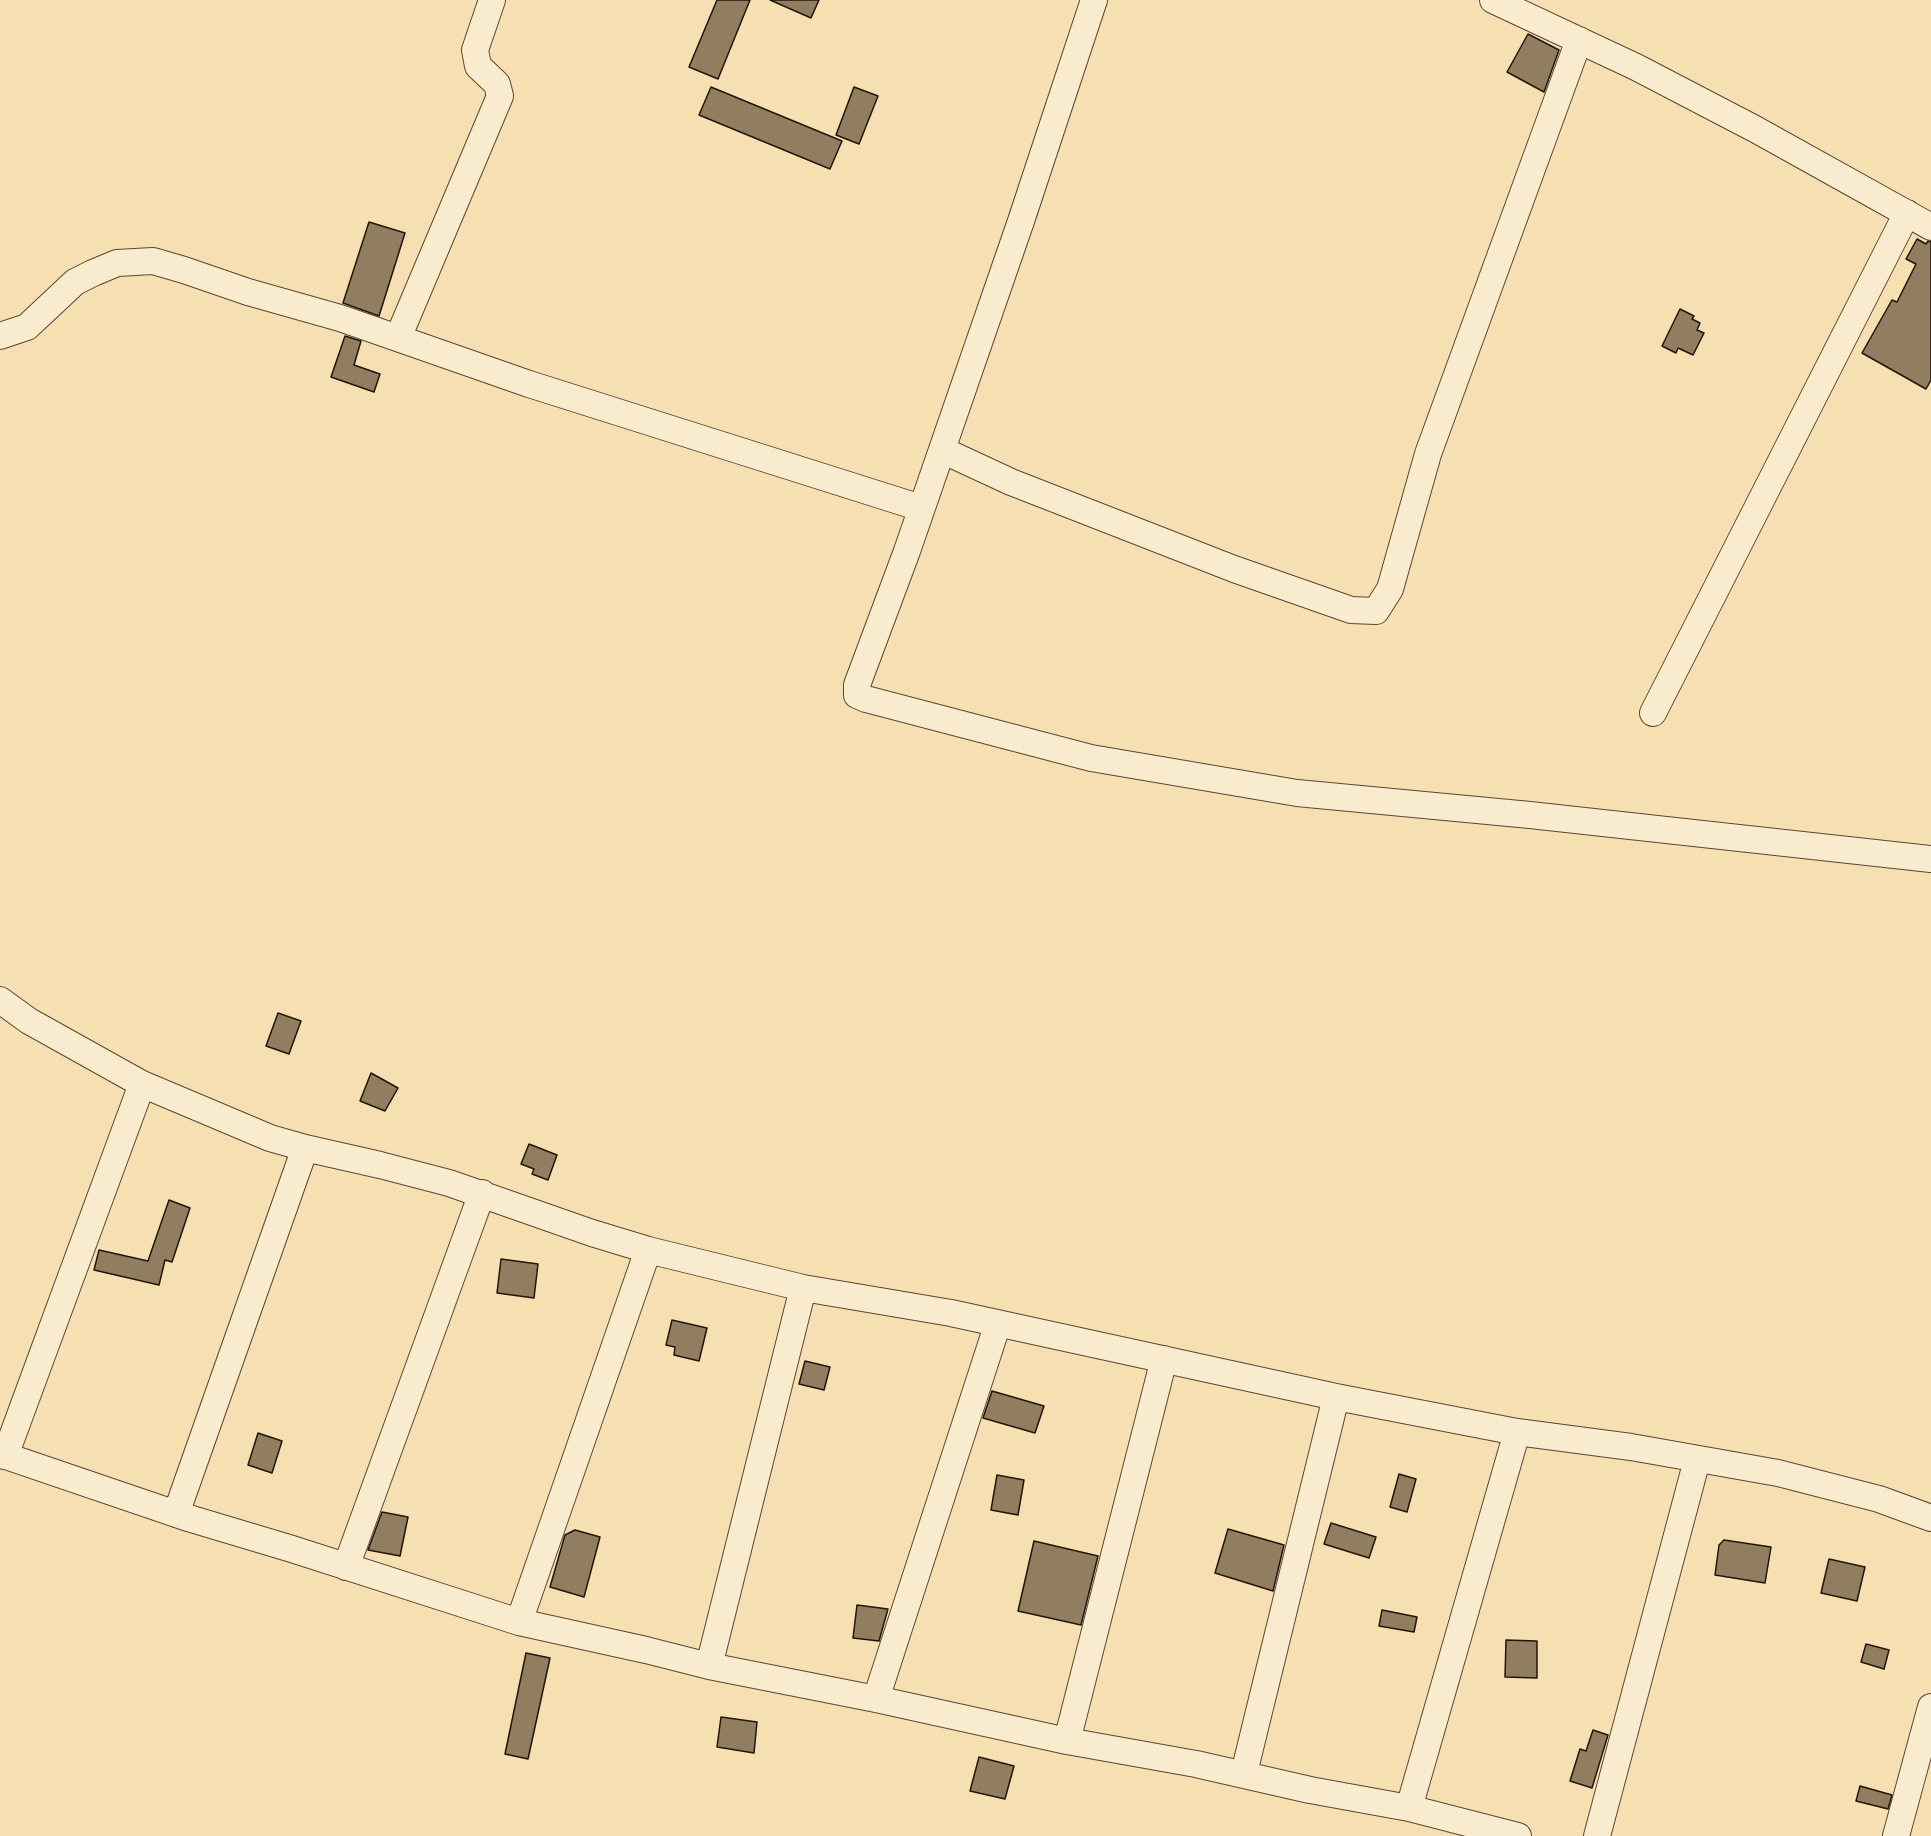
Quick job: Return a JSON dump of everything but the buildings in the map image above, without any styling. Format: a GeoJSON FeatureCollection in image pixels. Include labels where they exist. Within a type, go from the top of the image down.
{"type":"FeatureCollection","features":[{"type":"Feature","properties":{"kind":"street"},"geometry":{"type":"LineString","coordinates":[[398,339],[500,96],[497,84],[478,66],[475,50],[492,0]]}},
{"type":"Feature","properties":{"kind":"street"},"geometry":{"type":"LineString","coordinates":[[1094,0],[942,450],[857,685],[857,695],[1091,758],[1297,793],[1530,815],[1931,859]]}},
{"type":"Feature","properties":{"kind":"street"},"geometry":{"type":"LineString","coordinates":[[1493,0],[1636,67],[1755,129],[1931,226]]}},
{"type":"Feature","properties":{"kind":"street"},"geometry":{"type":"LineString","coordinates":[[942,450],[1011,482],[1234,569],[1351,610],[1376,611],[1390,589],[1428,454],[1579,40]]}},
{"type":"Feature","properties":{"kind":"street"},"geometry":{"type":"LineString","coordinates":[[1653,712],[1907,213]]}},
{"type":"Feature","properties":{"kind":"street"},"geometry":{"type":"LineString","coordinates":[[0,336],[27,327],[75,282],[93,273],[117,263],[153,261],[248,292],[340,318],[529,384],[921,508]]}},
{"type":"Feature","properties":{"kind":"street"},"geometry":{"type":"LineString","coordinates":[[0,1000],[29,1022],[142,1084],[270,1138],[483,1193],[592,1233],[648,1250],[802,1288],[951,1313],[1336,1397],[1517,1432],[1631,1447],[1778,1473],[1879,1499],[1931,1518]]}},
{"type":"Feature","properties":{"kind":"street"},"geometry":{"type":"LineString","coordinates":[[142,1084],[2,1455],[176,1514],[519,1622],[709,1666],[876,1699],[1067,1741],[1244,1773],[1310,1790],[1409,1808],[1518,1836]]}},
{"type":"Feature","properties":{"kind":"street"},"geometry":{"type":"LineString","coordinates":[[176,1514],[305,1148]]}},
{"type":"Feature","properties":{"kind":"street"},"geometry":{"type":"LineString","coordinates":[[346,1567],[483,1193]]}},
{"type":"Feature","properties":{"kind":"street"},"geometry":{"type":"LineString","coordinates":[[519,1622],[648,1250]]}},
{"type":"Feature","properties":{"kind":"street"},"geometry":{"type":"LineString","coordinates":[[709,1666],[802,1288]]}},
{"type":"Feature","properties":{"kind":"street"},"geometry":{"type":"LineString","coordinates":[[876,1699],[998,1323]]}},
{"type":"Feature","properties":{"kind":"street"},"geometry":{"type":"LineString","coordinates":[[1067,1741],[1164,1359]]}},
{"type":"Feature","properties":{"kind":"street"},"geometry":{"type":"LineString","coordinates":[[1244,1773],[1336,1397]]}},
{"type":"Feature","properties":{"kind":"street"},"geometry":{"type":"LineString","coordinates":[[1409,1808],[1517,1432]]}},
{"type":"Feature","properties":{"kind":"street"},"geometry":{"type":"LineString","coordinates":[[1598,1836],[1696,1460]]}},
{"type":"Feature","properties":{"kind":"street"},"geometry":{"type":"LineString","coordinates":[[1896,1836],[1931,1707]]}}]}
